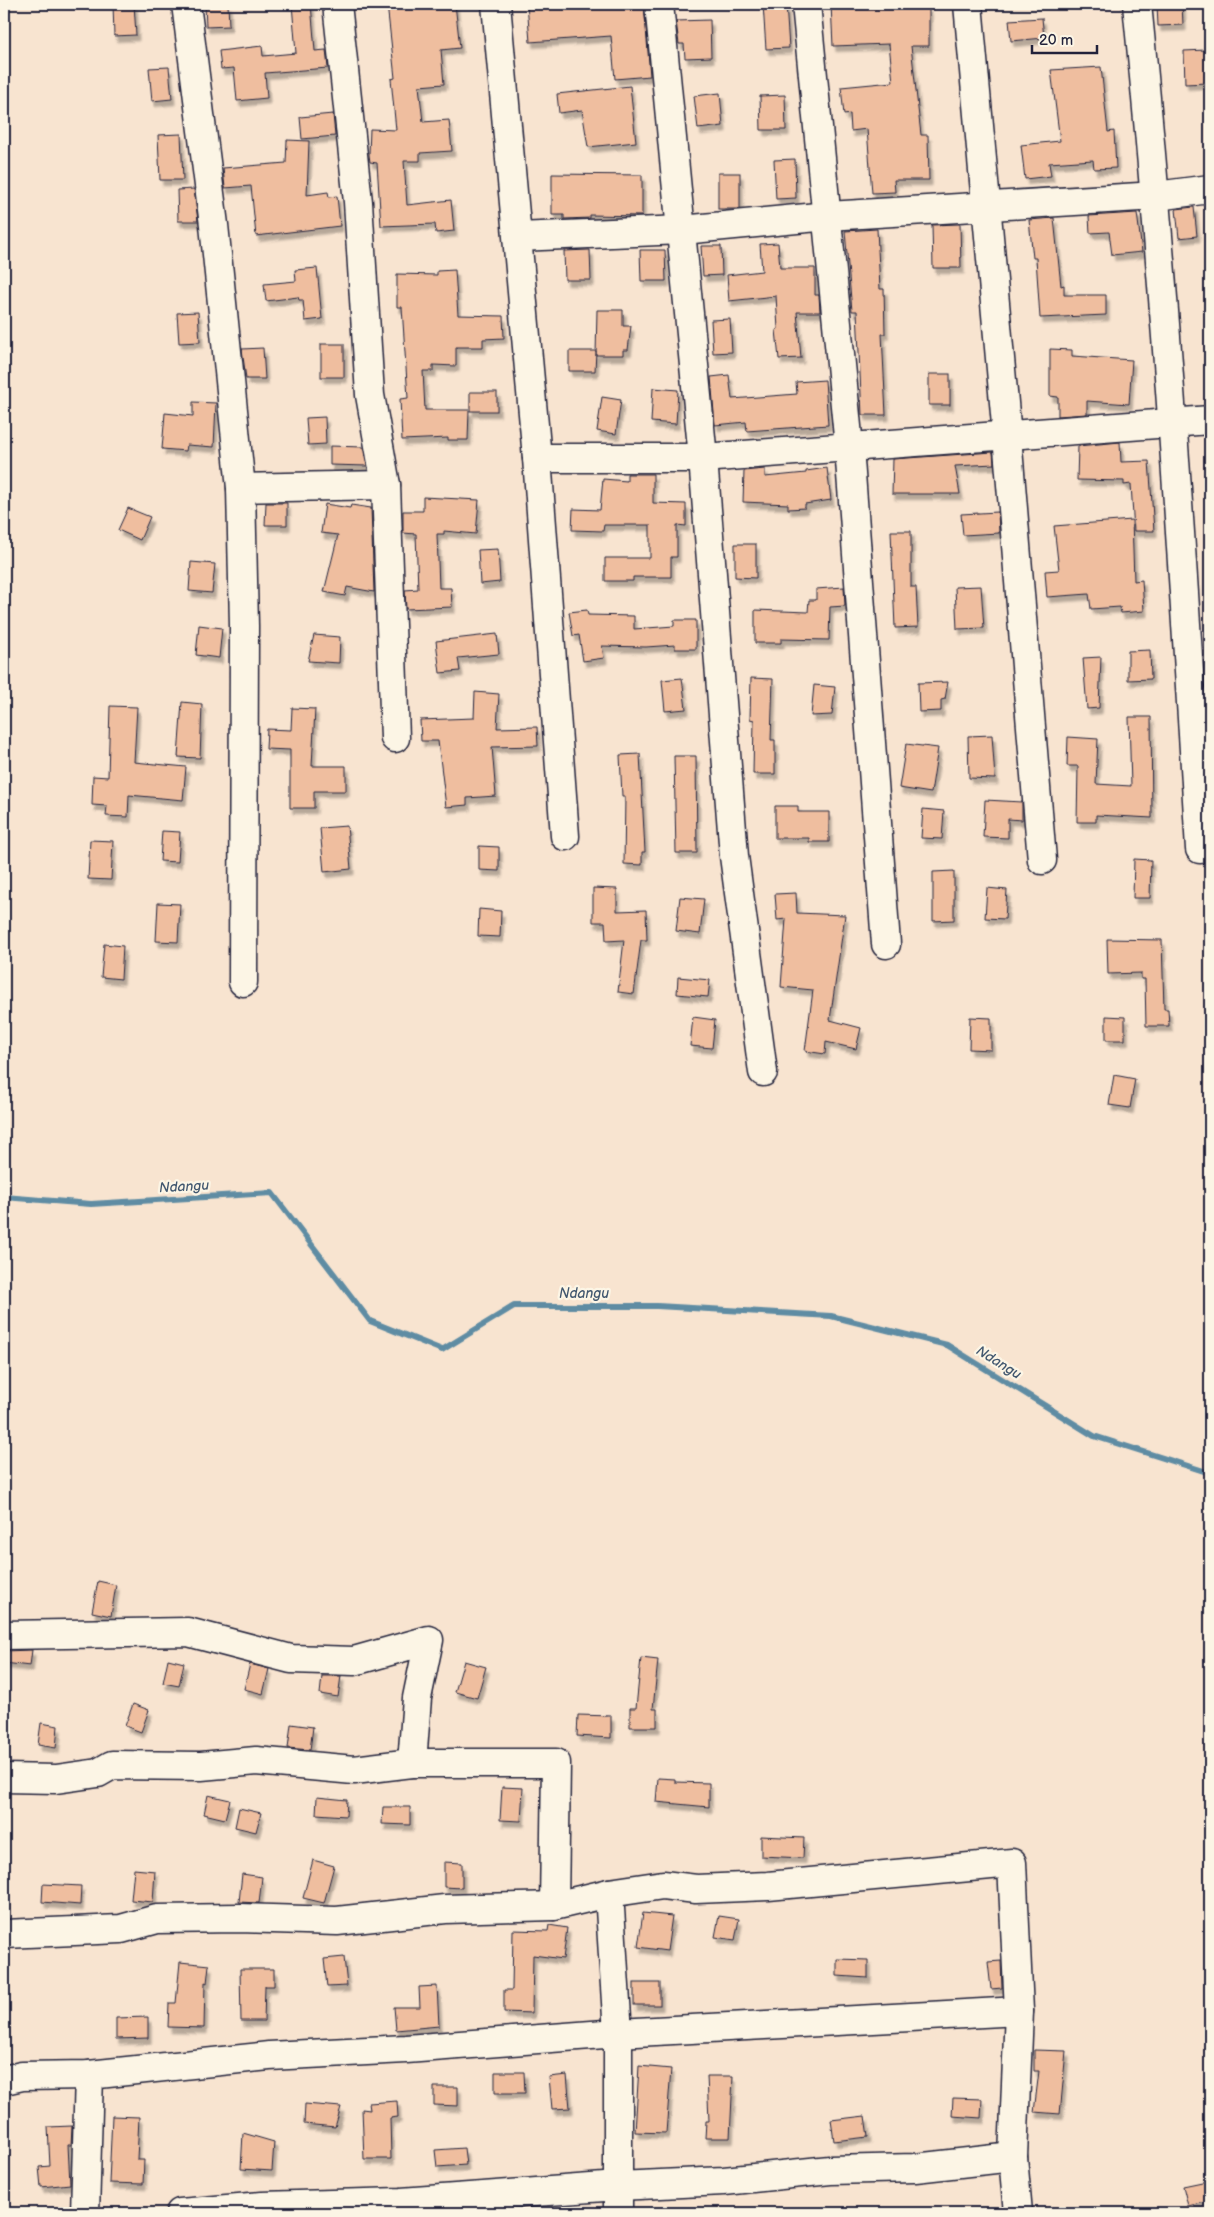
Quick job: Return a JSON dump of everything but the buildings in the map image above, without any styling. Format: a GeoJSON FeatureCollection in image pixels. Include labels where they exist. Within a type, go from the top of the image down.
{"type":"FeatureCollection","features":[{"type":"Feature","properties":{"kind":"street"},"geometry":{"type":"LineString","coordinates":[[186,4],[214,225],[241,488],[244,626],[243,982]]}},
{"type":"Feature","properties":{"kind":"street"},"geometry":{"type":"LineString","coordinates":[[337,4],[358,202],[370,394],[386,485],[395,738]]}},
{"type":"Feature","properties":{"kind":"street"},"geometry":{"type":"LineString","coordinates":[[496,4],[537,458],[565,836]]}},
{"type":"Feature","properties":{"kind":"street"},"geometry":{"type":"LineString","coordinates":[[659,4],[703,458],[734,856],[763,1072]]}},
{"type":"Feature","properties":{"kind":"street"},"geometry":{"type":"LineString","coordinates":[[806,4],[849,447],[886,944]]}},
{"type":"Feature","properties":{"kind":"street"},"geometry":{"type":"LineString","coordinates":[[968,4],[1007,436],[1042,860]]}},
{"type":"Feature","properties":{"kind":"street"},"geometry":{"type":"LineString","coordinates":[[1136,4],[1156,196],[1184,568],[1200,849]]}},
{"type":"Feature","properties":{"kind":"street"},"geometry":{"type":"LineString","coordinates":[[518,236],[682,230],[828,216],[1156,196],[1210,189]]}},
{"type":"Feature","properties":{"kind":"street"},"geometry":{"type":"LineString","coordinates":[[537,458],[703,458],[1210,420]]}},
{"type":"Feature","properties":{"kind":"street"},"geometry":{"type":"LineString","coordinates":[[241,488],[386,485]]}},
{"type":"Feature","properties":{"kind":"street"},"geometry":{"type":"LineString","coordinates":[[4,1635],[188,1632],[291,1659],[354,1661],[429,1640],[416,1698],[412,1763]]}},
{"type":"Feature","properties":{"kind":"street"},"geometry":{"type":"LineString","coordinates":[[4,1778],[56,1779],[98,1774],[112,1765],[201,1766],[256,1761],[354,1770],[412,1763],[556,1763],[554,1906]]}},
{"type":"Feature","properties":{"kind":"street"},"geometry":{"type":"LineString","coordinates":[[4,1934],[121,1929],[156,1919],[240,1918],[337,1921],[445,1909],[554,1906],[609,1893],[662,1885],[696,1889],[768,1886],[1012,1863],[1019,2011],[1013,2157],[1018,2213]]}},
{"type":"Feature","properties":{"kind":"street"},"geometry":{"type":"LineString","coordinates":[[609,1893],[618,2033],[618,2213]]}},
{"type":"Feature","properties":{"kind":"street"},"geometry":{"type":"LineString","coordinates":[[4,2080],[22,2076],[89,2075],[269,2056],[406,2049],[618,2033],[1019,2011]]}},
{"type":"Feature","properties":{"kind":"street"},"geometry":{"type":"LineString","coordinates":[[86,2213],[89,2075]]}},
{"type":"Feature","properties":{"kind":"street"},"geometry":{"type":"LineString","coordinates":[[180,2213],[262,2206],[400,2202],[618,2186],[724,2181],[830,2170],[915,2168],[1013,2157]]}},
{"type":"Feature","properties":{"kind":"waterway","name":"Ndangu"},"geometry":{"type":"LineString","coordinates":[[4,1197],[91,1204],[272,1193],[370,1321],[442,1350],[514,1306],[657,1306],[831,1316],[947,1345],[1094,1436],[1210,1473]]}}]}
